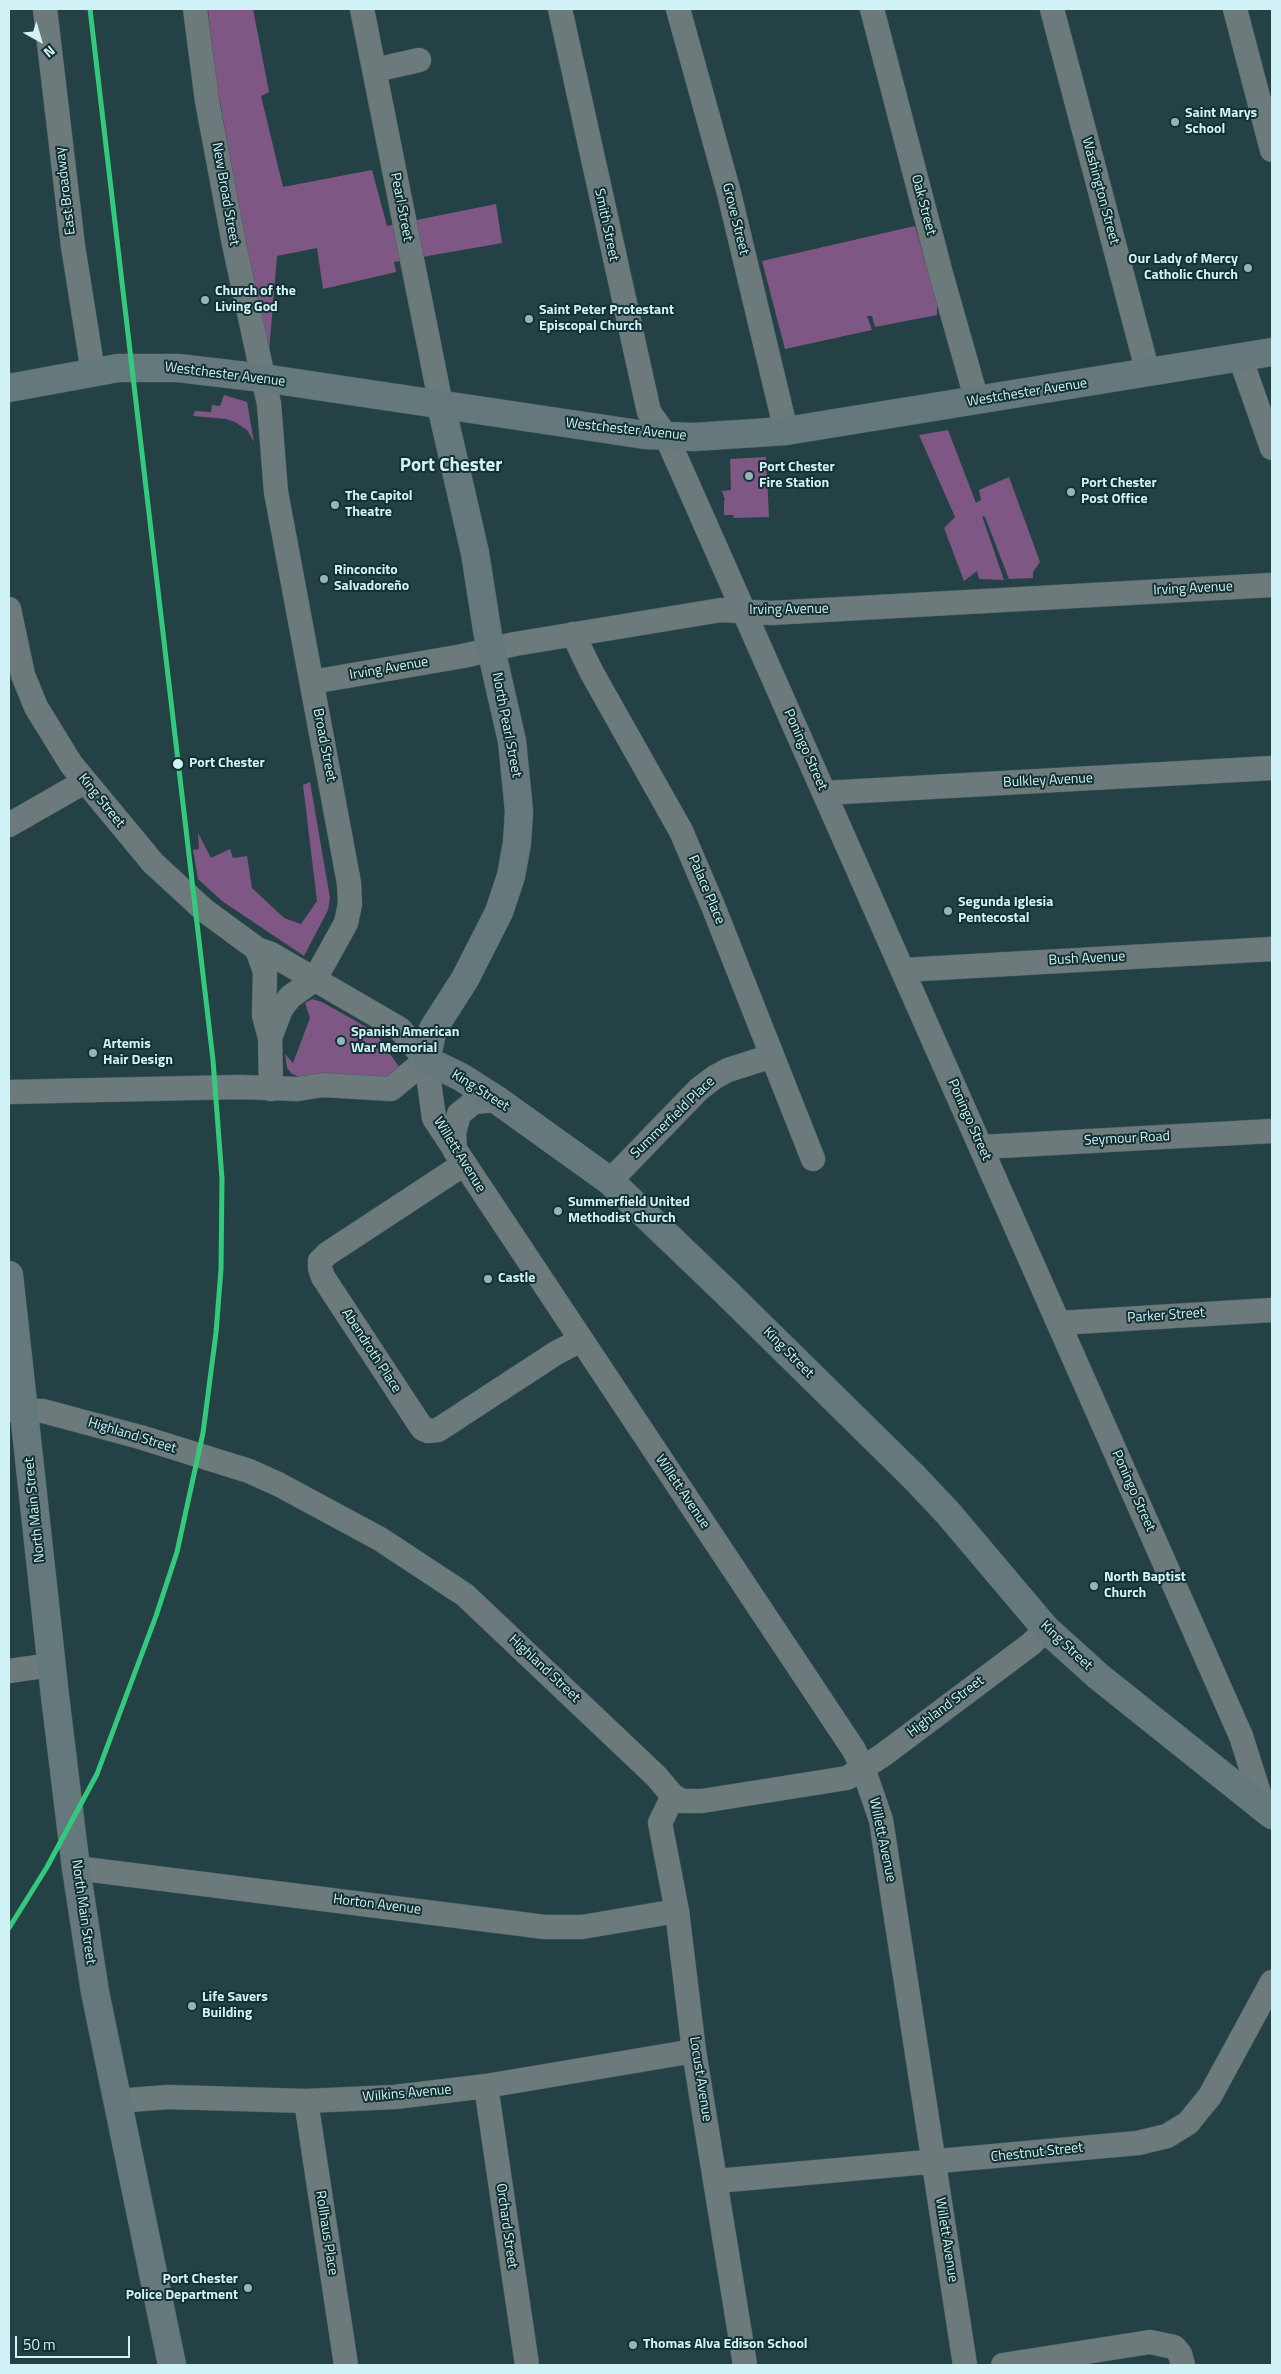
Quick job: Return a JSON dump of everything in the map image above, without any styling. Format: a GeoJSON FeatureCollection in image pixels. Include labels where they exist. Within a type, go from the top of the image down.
{"type":"FeatureCollection","features":[{"type":"Feature","properties":{"kind":"main road","name":"Westchester Avenue"},"geometry":{"type":"LineString","coordinates":[[9,388],[94,372],[133,368],[178,368],[263,378],[646,435],[694,437],[786,430],[977,401],[1272,352]]}},
{"type":"Feature","properties":{"kind":"main road","name":"North Pearl Street"},"geometry":{"type":"LineString","coordinates":[[426,1060],[433,1029],[466,979],[499,912],[511,876],[517,843],[519,811],[512,741],[492,650],[475,553],[441,405]]}},
{"type":"Feature","properties":{"kind":"main road","name":"King Street"},"geometry":{"type":"LineString","coordinates":[[426,1060],[461,1077],[497,1100],[610,1181],[914,1477],[948,1513],[1046,1629],[1134,1705],[1269,1809]]}},
{"type":"Feature","properties":{"kind":"main road","name":"North Main Street"},"geometry":{"type":"LineString","coordinates":[[9,1275],[16,1410],[52,1665],[76,1868],[94,1992],[172,2365]]}},
{"type":"Feature","properties":{"kind":"street","name":"East Broadway"},"geometry":{"type":"LineString","coordinates":[[44,9],[73,246],[94,372]]}},
{"type":"Feature","properties":{"kind":"street","name":"New Broad Street"},"geometry":{"type":"LineString","coordinates":[[195,9],[207,101],[232,235],[263,378]]}},
{"type":"Feature","properties":{"kind":"street","name":"Pearl Street"},"geometry":{"type":"LineString","coordinates":[[362,9],[441,405]]}},
{"type":"Feature","properties":{"kind":"street","name":"Smith Street"},"geometry":{"type":"LineString","coordinates":[[560,9],[649,412],[666,436]]}},
{"type":"Feature","properties":{"kind":"street","name":"Grove Street"},"geometry":{"type":"LineString","coordinates":[[678,9],[729,193],[786,430]]}},
{"type":"Feature","properties":{"kind":"street","name":"Oak Street"},"geometry":{"type":"LineString","coordinates":[[872,9],[941,274],[977,401]]}},
{"type":"Feature","properties":{"kind":"street","name":"Washington Street"},"geometry":{"type":"LineString","coordinates":[[1052,9],[1148,373]]}},
{"type":"Feature","properties":{"kind":"street"},"geometry":{"type":"LineString","coordinates":[[1235,9],[1272,150]]}},
{"type":"Feature","properties":{"kind":"street"},"geometry":{"type":"LineString","coordinates":[[375,70],[419,60]]}},
{"type":"Feature","properties":{"kind":"street"},"geometry":{"type":"LineString","coordinates":[[1240,357],[1272,448]]}},
{"type":"Feature","properties":{"kind":"street","name":"Broad Street"},"geometry":{"type":"LineString","coordinates":[[263,378],[269,404],[276,492],[350,894],[346,923],[315,978],[290,997],[281,1009],[270,1038],[271,1089]]}},
{"type":"Feature","properties":{"kind":"street","name":"Poningo Street"},"geometry":{"type":"LineString","coordinates":[[666,436],[1242,1736],[1269,1809]]}},
{"type":"Feature","properties":{"kind":"street","name":"Irving Avenue"},"geometry":{"type":"LineString","coordinates":[[312,682],[573,634],[721,610],[771,613],[1272,585]]}},
{"type":"Feature","properties":{"kind":"street","name":"King Street"},"geometry":{"type":"LineString","coordinates":[[9,609],[23,675],[36,707],[55,742],[84,782],[139,849],[173,884],[204,910],[258,949],[315,978],[400,1029],[426,1060]]}},
{"type":"Feature","properties":{"kind":"street","name":"Palace Place"},"geometry":{"type":"LineString","coordinates":[[573,634],[592,673],[681,831],[714,906],[813,1159]]}},
{"type":"Feature","properties":{"kind":"street","name":"Bulkley Avenue"},"geometry":{"type":"LineString","coordinates":[[824,793],[1272,768]]}},
{"type":"Feature","properties":{"kind":"street"},"geometry":{"type":"LineString","coordinates":[[9,825],[84,782]]}},
{"type":"Feature","properties":{"kind":"street"},"geometry":{"type":"LineString","coordinates":[[258,949],[265,972],[264,1015],[270,1038]]}},
{"type":"Feature","properties":{"kind":"street","name":"Bush Avenue"},"geometry":{"type":"LineString","coordinates":[[903,970],[1272,949]]}},
{"type":"Feature","properties":{"kind":"street","name":"Summerfield Place"},"geometry":{"type":"LineString","coordinates":[[610,1181],[699,1089],[715,1076],[772,1056]]}},
{"type":"Feature","properties":{"kind":"street"},"geometry":{"type":"LineString","coordinates":[[9,1092],[238,1087],[298,1089],[322,1086],[391,1089],[426,1060]]}},
{"type":"Feature","properties":{"kind":"street","name":"Willett Avenue"},"geometry":{"type":"LineString","coordinates":[[426,1060],[434,1118],[854,1750],[863,1768],[881,1820],[965,2365]]}},
{"type":"Feature","properties":{"kind":"street"},"geometry":{"type":"LineString","coordinates":[[459,1157],[454,1133],[459,1114],[474,1102],[497,1100]]}},
{"type":"Feature","properties":{"kind":"street","name":"Seymour Road"},"geometry":{"type":"LineString","coordinates":[[982,1147],[1272,1131]]}},
{"type":"Feature","properties":{"kind":"street","name":"Abendroth Place"},"geometry":{"type":"LineString","coordinates":[[459,1157],[320,1261],[323,1277],[413,1414],[423,1429],[428,1431],[438,1430],[581,1340]]}},
{"type":"Feature","properties":{"kind":"street","name":"Parker Street"},"geometry":{"type":"LineString","coordinates":[[1059,1323],[1271,1313]]}},
{"type":"Feature","properties":{"kind":"street","name":"Highland Street"},"geometry":{"type":"LineString","coordinates":[[16,1410],[43,1411],[140,1437],[249,1471],[278,1484],[380,1539],[465,1595],[656,1776],[673,1796],[682,1801],[702,1801],[847,1778],[883,1755],[1031,1644],[1046,1629]]}},
{"type":"Feature","properties":{"kind":"street"},"geometry":{"type":"LineString","coordinates":[[9,1671],[52,1665]]}},
{"type":"Feature","properties":{"kind":"street","name":"Locust Avenue"},"geometry":{"type":"LineString","coordinates":[[673,1796],[660,1823],[677,1911],[694,2051],[717,2182],[745,2365]]}},
{"type":"Feature","properties":{"kind":"street","name":"Horton Avenue"},"geometry":{"type":"LineString","coordinates":[[76,1868],[545,1927],[582,1927],[677,1911]]}},
{"type":"Feature","properties":{"kind":"street","name":"Chestnut Street"},"geometry":{"type":"LineString","coordinates":[[717,2182],[1138,2143],[1167,2136],[1188,2122],[1210,2096],[1272,1982]]}},
{"type":"Feature","properties":{"kind":"street","name":"Wilkins Avenue"},"geometry":{"type":"LineString","coordinates":[[117,2102],[168,2097],[306,2101],[395,2097],[486,2086],[694,2051]]}},
{"type":"Feature","properties":{"kind":"street","name":"Orchard Street"},"geometry":{"type":"LineString","coordinates":[[486,2086],[527,2365]]}},
{"type":"Feature","properties":{"kind":"street","name":"Rollhaus Place"},"geometry":{"type":"LineString","coordinates":[[306,2101],[346,2365]]}},
{"type":"Feature","properties":{"kind":"street"},"geometry":{"type":"LineString","coordinates":[[1003,2365],[1150,2342],[1178,2356]]}},
{"type":"Feature","properties":{"kind":"shaded area"},"geometry":{"type":"Polygon","coordinates":[[[208,9],[253,9],[269,92],[261,96],[283,187],[372,170],[387,226],[496,204],[502,243],[394,262],[396,272],[323,289],[317,248],[277,256],[269,352],[249,261],[215,75],[208,9]]]}},
{"type":"Feature","properties":{"kind":"shaded area"},"geometry":{"type":"Polygon","coordinates":[[[915,226],[937,303],[937,315],[875,327],[872,316],[867,316],[872,330],[785,349],[762,261],[915,226]]]}},
{"type":"Feature","properties":{"kind":"shaded area"},"geometry":{"type":"Polygon","coordinates":[[[224,395],[247,402],[254,442],[247,430],[235,422],[226,419],[193,416],[195,411],[211,412],[212,405],[220,406],[224,395]]]}},
{"type":"Feature","properties":{"kind":"shaded area"},"geometry":{"type":"Polygon","coordinates":[[[948,430],[976,503],[981,500],[979,490],[1009,477],[1040,562],[1033,572],[1033,578],[1009,579],[985,517],[982,516],[1004,580],[979,579],[977,571],[964,581],[944,528],[955,517],[919,435],[948,430]]]}},
{"type":"Feature","properties":{"kind":"shaded area","name":"Port Chester Fire Station"},"geometry":{"type":"Polygon","coordinates":[[[766,457],[769,517],[733,518],[734,515],[724,515],[725,500],[722,491],[731,490],[730,459],[766,457]]]}},
{"type":"Feature","properties":{"kind":"shaded area"},"geometry":{"type":"Polygon","coordinates":[[[310,782],[330,898],[328,910],[304,956],[222,901],[198,879],[193,850],[199,849],[198,833],[211,858],[230,849],[233,858],[247,856],[252,888],[284,918],[301,924],[317,901],[303,785],[310,782]]]}},
{"type":"Feature","properties":{"kind":"shaded area","name":"Spanish American War Memorial"},"geometry":{"type":"Polygon","coordinates":[[[312,999],[322,1002],[375,1032],[399,1067],[400,1074],[397,1078],[300,1077],[292,1074],[287,1068],[285,1054],[293,1063],[310,1018],[305,1003],[312,999]]]}},
{"type":"Feature","properties":{"kind":"transit line"},"geometry":{"type":"LineString","coordinates":[[9,1928],[47,1867],[97,1774],[156,1616],[177,1552],[203,1433],[216,1333],[221,1269],[222,1179],[213,1060],[90,9]]}},
{"type":"Feature","properties":{"kind":"place","name":"Saint Marys School"},"geometry":{"type":"Point","coordinates":[1175,122]}},
{"type":"Feature","properties":{"kind":"place","name":"Our Lady of Mercy Catholic Church"},"geometry":{"type":"Point","coordinates":[1248,268]}},
{"type":"Feature","properties":{"kind":"place","name":"Church of the Living God"},"geometry":{"type":"Point","coordinates":[205,300]}},
{"type":"Feature","properties":{"kind":"place","name":"Saint Peter Protestant Episcopal Church"},"geometry":{"type":"Point","coordinates":[529,319]}},
{"type":"Feature","properties":{"kind":"place","name":"Port Chester Fire Station"},"geometry":{"type":"Point","coordinates":[749,476]}},
{"type":"Feature","properties":{"kind":"place","name":"Port Chester Post Office"},"geometry":{"type":"Point","coordinates":[1071,492]}},
{"type":"Feature","properties":{"kind":"place","name":"The Capitol Theatre"},"geometry":{"type":"Point","coordinates":[335,505]}},
{"type":"Feature","properties":{"kind":"place","name":"Rinconcito Salvadoreño"},"geometry":{"type":"Point","coordinates":[324,579]}},
{"type":"Feature","properties":{"kind":"place","name":"Port Chester"},"geometry":{"type":"Point","coordinates":[178,764]}},
{"type":"Feature","properties":{"kind":"place","name":"Segunda Iglesia Pentecostal"},"geometry":{"type":"Point","coordinates":[948,911]}},
{"type":"Feature","properties":{"kind":"place","name":"Spanish American War Memorial"},"geometry":{"type":"Point","coordinates":[341,1041]}},
{"type":"Feature","properties":{"kind":"place","name":"Artemis Hair Design"},"geometry":{"type":"Point","coordinates":[93,1053]}},
{"type":"Feature","properties":{"kind":"place","name":"Summerfield United Methodist Church"},"geometry":{"type":"Point","coordinates":[558,1211]}},
{"type":"Feature","properties":{"kind":"place","name":"Castle"},"geometry":{"type":"Point","coordinates":[488,1279]}},
{"type":"Feature","properties":{"kind":"place","name":"North Baptist Church"},"geometry":{"type":"Point","coordinates":[1094,1586]}},
{"type":"Feature","properties":{"kind":"place","name":"Life Savers Building"},"geometry":{"type":"Point","coordinates":[192,2006]}},
{"type":"Feature","properties":{"kind":"place","name":"Port Chester Police Department"},"geometry":{"type":"Point","coordinates":[248,2288]}},
{"type":"Feature","properties":{"kind":"place","name":"Thomas Alva Edison School"},"geometry":{"type":"Point","coordinates":[633,2345]}},
{"type":"Feature","properties":{"kind":"district","name":"Port Chester"},"geometry":{"type":"Point","coordinates":[451,466]}}]}
